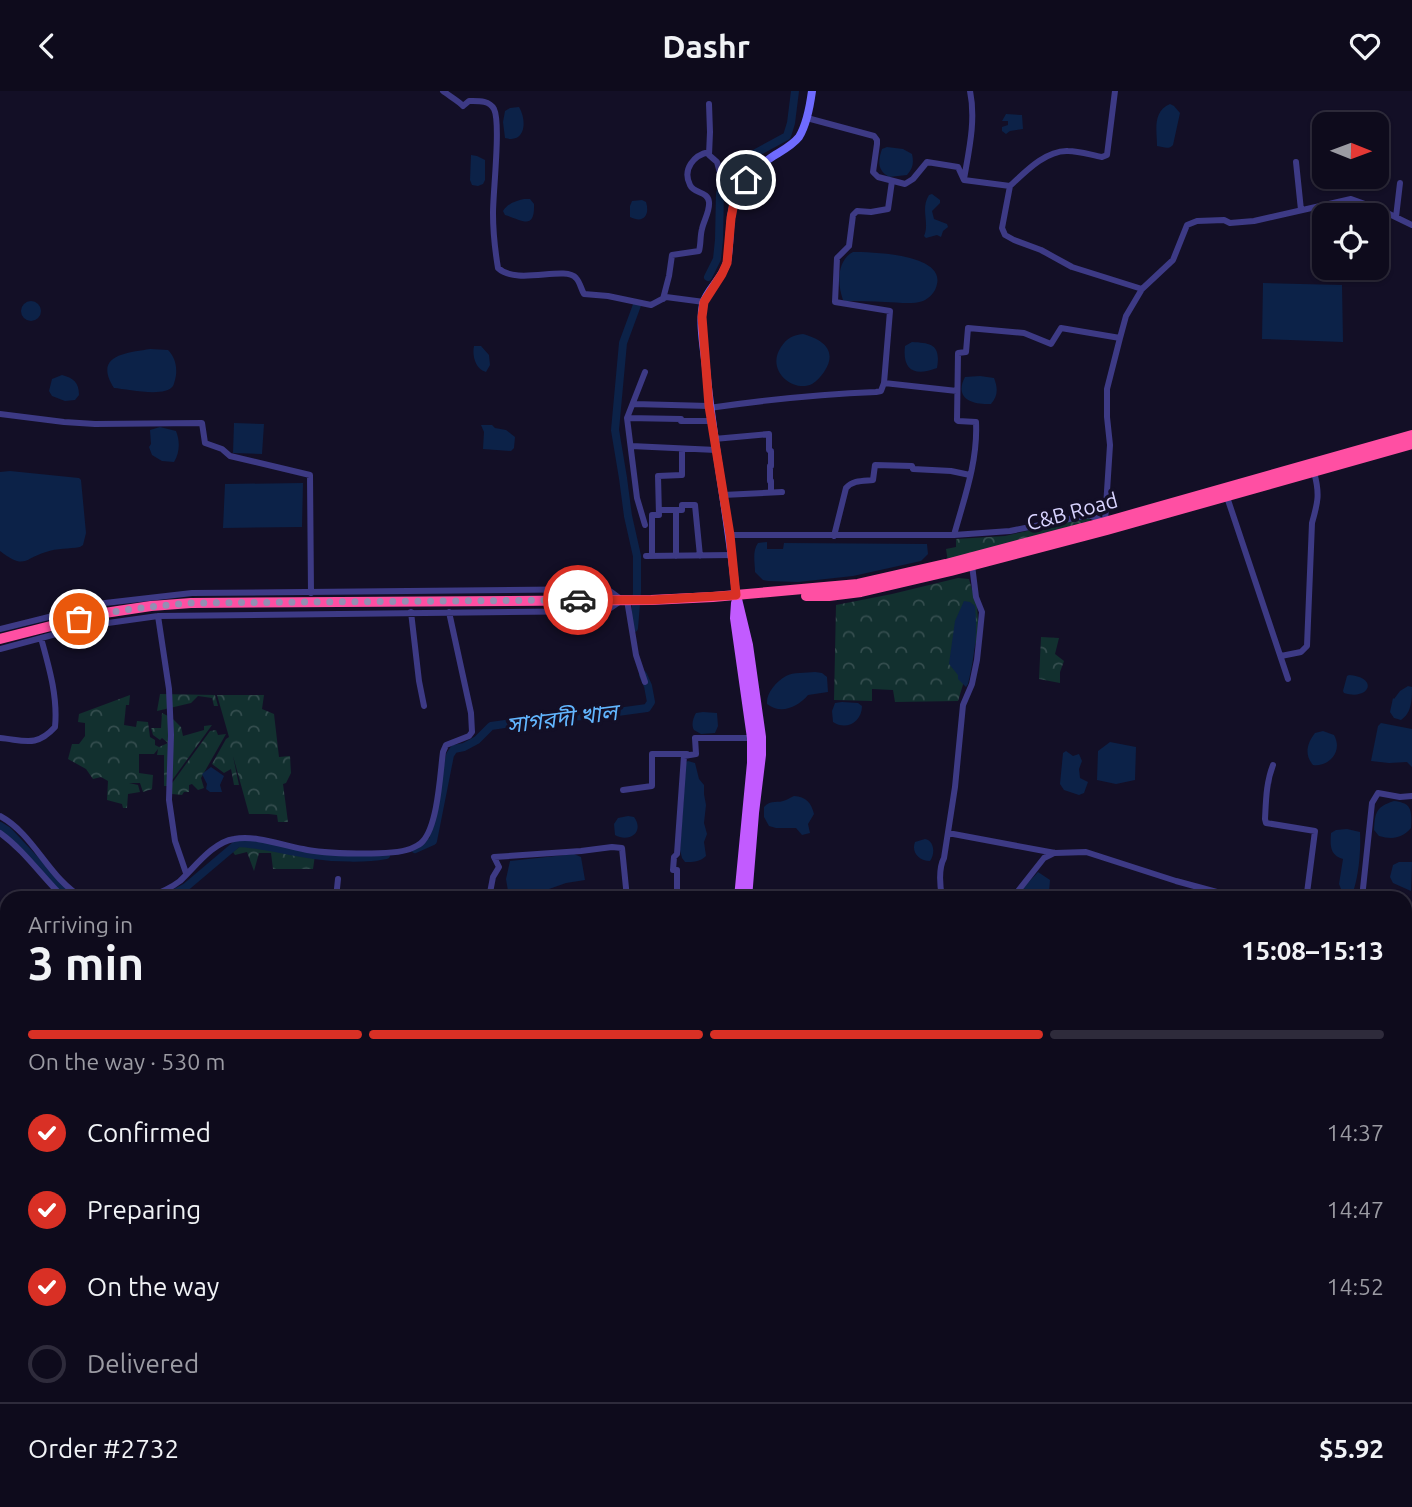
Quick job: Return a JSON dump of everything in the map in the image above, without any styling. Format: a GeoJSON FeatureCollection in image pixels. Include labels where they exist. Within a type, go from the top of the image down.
{"type":"FeatureCollection","features":[{"type":"Feature","properties":{"kind":"highway","name":"C&B Road"},"geometry":{"type":"LineString","coordinates":[[0,639],[98,614],[191,603],[651,600],[858,584],[1105,522],[1412,435]]}},
{"type":"Feature","properties":{"kind":"highway","name":"C&B Road"},"geometry":{"type":"LineString","coordinates":[[736,595],[828,596],[861,591],[1107,530],[1412,445]]}},
{"type":"Feature","properties":{"kind":"main road"},"geometry":{"type":"LineString","coordinates":[[748,891],[761,746],[748,645],[736,595],[730,535],[709,407],[703,335],[704,302],[727,263],[735,198],[754,170],[790,146],[798,137],[807,118],[812,91]]}},
{"type":"Feature","properties":{"kind":"main road"},"geometry":{"type":"LineString","coordinates":[[736,595],[735,618],[752,738],[740,891]]}},
{"type":"Feature","properties":{"kind":"street"},"geometry":{"type":"LineString","coordinates":[[443,91],[463,106],[469,101],[488,102],[494,109],[497,126],[493,216],[498,268],[504,274],[573,275],[583,294],[651,305],[666,297],[704,302]]}},
{"type":"Feature","properties":{"kind":"street"},"geometry":{"type":"LineString","coordinates":[[964,180],[972,127],[973,105],[970,91]]}},
{"type":"Feature","properties":{"kind":"street"},"geometry":{"type":"LineString","coordinates":[[1115,91],[1107,155],[1102,157],[1068,151],[1054,153],[1010,186],[1002,227],[1005,235],[1072,267],[1142,289]]}},
{"type":"Feature","properties":{"kind":"street"},"geometry":{"type":"LineString","coordinates":[[709,104],[709,155],[717,162],[720,173],[746,180]]}},
{"type":"Feature","properties":{"kind":"street"},"geometry":{"type":"LineString","coordinates":[[807,118],[874,136],[877,144],[873,172],[878,177],[905,184],[913,179],[927,162],[958,167],[964,180]]}},
{"type":"Feature","properties":{"kind":"street"},"geometry":{"type":"LineString","coordinates":[[663,299],[672,254],[699,251],[710,200],[693,189],[688,171],[696,156],[709,152]]}},
{"type":"Feature","properties":{"kind":"street"},"geometry":{"type":"LineString","coordinates":[[1296,162],[1301,210]]}},
{"type":"Feature","properties":{"kind":"street"},"geometry":{"type":"LineString","coordinates":[[964,180],[1010,186]]}},
{"type":"Feature","properties":{"kind":"street"},"geometry":{"type":"LineString","coordinates":[[634,404],[709,407],[785,397],[881,391],[890,311],[835,302],[837,258],[849,246],[853,215],[857,211],[888,209],[892,181]]}},
{"type":"Feature","properties":{"kind":"street"},"geometry":{"type":"LineString","coordinates":[[1396,217],[1400,183]]}},
{"type":"Feature","properties":{"kind":"street"},"geometry":{"type":"LineString","coordinates":[[730,535],[954,535],[1010,531],[1089,515],[1105,522],[1110,445],[1107,389],[1126,316],[1142,289],[1173,260],[1187,225],[1197,221],[1254,221],[1351,199],[1412,225]]}},
{"type":"Feature","properties":{"kind":"street"},"geometry":{"type":"LineString","coordinates":[[954,535],[970,475],[976,437],[976,423],[957,421],[958,353],[965,352],[968,328],[1024,333],[1051,344],[1061,328],[1120,338]]}},
{"type":"Feature","properties":{"kind":"street"},"geometry":{"type":"LineString","coordinates":[[645,372],[627,418],[637,498],[645,525]]}},
{"type":"Feature","properties":{"kind":"street"},"geometry":{"type":"LineString","coordinates":[[884,383],[957,391]]}},
{"type":"Feature","properties":{"kind":"street"},"geometry":{"type":"LineString","coordinates":[[0,414],[74,423],[202,423],[205,443],[222,449],[230,456],[310,475],[311,593]]}},
{"type":"Feature","properties":{"kind":"street"},"geometry":{"type":"LineString","coordinates":[[627,418],[711,421]]}},
{"type":"Feature","properties":{"kind":"street"},"geometry":{"type":"LineString","coordinates":[[714,439],[769,434],[771,492]]}},
{"type":"Feature","properties":{"kind":"street"},"geometry":{"type":"LineString","coordinates":[[631,446],[716,450]]}},
{"type":"Feature","properties":{"kind":"street"},"geometry":{"type":"LineString","coordinates":[[682,449],[682,475],[657,476],[659,515],[652,515],[649,556],[732,555]]}},
{"type":"Feature","properties":{"kind":"street"},"geometry":{"type":"LineString","coordinates":[[834,536],[846,488],[855,482],[873,480],[875,465],[912,466],[913,469],[970,475]]}},
{"type":"Feature","properties":{"kind":"street"},"geometry":{"type":"LineString","coordinates":[[1281,656],[1301,652],[1307,646],[1312,523],[1319,490],[1314,472]]}},
{"type":"Feature","properties":{"kind":"street"},"geometry":{"type":"LineString","coordinates":[[723,495],[782,492]]}},
{"type":"Feature","properties":{"kind":"street"},"geometry":{"type":"LineString","coordinates":[[1227,497],[1288,679]]}},
{"type":"Feature","properties":{"kind":"street"},"geometry":{"type":"LineString","coordinates":[[659,510],[682,510],[682,505],[695,505],[700,556]]}},
{"type":"Feature","properties":{"kind":"street"},"geometry":{"type":"LineString","coordinates":[[676,510],[676,556]]}},
{"type":"Feature","properties":{"kind":"street"},"geometry":{"type":"LineString","coordinates":[[941,891],[941,862],[944,858],[956,787],[963,705],[972,684],[977,660],[982,612],[976,597],[972,565]]}},
{"type":"Feature","properties":{"kind":"street"},"geometry":{"type":"LineString","coordinates":[[0,629],[92,605],[192,593],[607,589],[627,600]]}},
{"type":"Feature","properties":{"kind":"street"},"geometry":{"type":"LineString","coordinates":[[0,649],[108,623],[158,616],[606,611],[627,600]]}},
{"type":"Feature","properties":{"kind":"street"},"geometry":{"type":"LineString","coordinates":[[627,600],[636,655],[645,682]]}},
{"type":"Feature","properties":{"kind":"street"},"geometry":{"type":"LineString","coordinates":[[411,612],[424,706]]}},
{"type":"Feature","properties":{"kind":"street"},"geometry":{"type":"LineString","coordinates":[[161,891],[178,882],[212,850],[230,839],[254,839],[320,852],[363,853],[410,849],[423,841],[435,814],[446,745],[472,732],[471,713],[449,612]]}},
{"type":"Feature","properties":{"kind":"street"},"geometry":{"type":"LineString","coordinates":[[158,616],[169,689],[169,800],[175,841],[186,873]]}},
{"type":"Feature","properties":{"kind":"street"},"geometry":{"type":"LineString","coordinates":[[0,739],[41,740],[55,727],[56,714],[49,668],[41,638]]}},
{"type":"Feature","properties":{"kind":"street"},"geometry":{"type":"LineString","coordinates":[[696,754],[695,738],[752,738]]}},
{"type":"Feature","properties":{"kind":"street"},"geometry":{"type":"LineString","coordinates":[[623,790],[652,786],[652,754],[696,754]]}},
{"type":"Feature","properties":{"kind":"street"},"geometry":{"type":"LineString","coordinates":[[677,891],[677,870],[673,870],[674,857],[677,855],[684,756],[696,754]]}},
{"type":"Feature","properties":{"kind":"street"},"geometry":{"type":"LineString","coordinates":[[1273,765],[1268,776],[1266,823],[1315,831],[1307,891]]}},
{"type":"Feature","properties":{"kind":"street"},"geometry":{"type":"LineString","coordinates":[[1363,891],[1372,803],[1378,793],[1412,796]]}},
{"type":"Feature","properties":{"kind":"street"},"geometry":{"type":"LineString","coordinates":[[0,816],[24,835],[45,862],[74,891]]}},
{"type":"Feature","properties":{"kind":"street"},"geometry":{"type":"LineString","coordinates":[[948,832],[1055,853],[1086,852],[1213,891]]}},
{"type":"Feature","properties":{"kind":"street"},"geometry":{"type":"LineString","coordinates":[[0,833],[18,848],[57,891]]}},
{"type":"Feature","properties":{"kind":"street"},"geometry":{"type":"LineString","coordinates":[[490,891],[493,877],[499,867],[494,856],[612,847],[622,848],[626,891]]}},
{"type":"Feature","properties":{"kind":"street"},"geometry":{"type":"LineString","coordinates":[[1018,891],[1044,858],[1055,853]]}},
{"type":"Feature","properties":{"kind":"street"},"geometry":{"type":"LineString","coordinates":[[337,891],[338,879]]}},
{"type":"Feature","properties":{"kind":"green space"},"geometry":{"type":"Polygon","coordinates":[[[1089,517],[1092,526],[948,562],[946,549],[956,547],[956,539],[1005,536],[1089,517]]]}},
{"type":"Feature","properties":{"kind":"green space"},"geometry":{"type":"Polygon","coordinates":[[[958,578],[969,579],[977,606],[979,632],[958,701],[895,702],[893,690],[872,689],[872,701],[834,700],[836,605],[958,578]]]}},
{"type":"Feature","properties":{"kind":"green space"},"geometry":{"type":"Polygon","coordinates":[[[1041,637],[1059,638],[1055,654],[1064,661],[1060,683],[1039,679],[1041,637]]]}},
{"type":"Feature","properties":{"kind":"green space"},"geometry":{"type":"Polygon","coordinates":[[[160,694],[215,695],[218,706],[214,706],[212,698],[198,696],[191,703],[157,711],[160,694]]]}},
{"type":"Feature","properties":{"kind":"green space"},"geometry":{"type":"Polygon","coordinates":[[[130,695],[124,725],[136,727],[137,721],[148,722],[150,737],[159,747],[168,743],[153,735],[151,728],[161,728],[162,713],[181,727],[183,736],[212,725],[168,786],[164,786],[164,755],[157,755],[158,749],[154,754],[139,754],[139,773],[153,775],[152,789],[143,792],[140,783],[129,783],[138,785],[140,792],[128,794],[127,808],[123,808],[122,804],[107,800],[108,781],[101,777],[93,779],[86,769],[68,759],[72,744],[79,744],[85,736],[85,723],[78,722],[79,714],[130,695]]]}},
{"type":"Feature","properties":{"kind":"green space"},"geometry":{"type":"Polygon","coordinates":[[[217,695],[264,695],[262,709],[274,714],[279,757],[290,756],[291,773],[283,784],[288,822],[278,822],[277,815],[249,814],[233,756],[239,785],[234,785],[231,769],[224,773],[212,764],[229,737],[217,695]]]}},
{"type":"Feature","properties":{"kind":"green space"},"geometry":{"type":"Polygon","coordinates":[[[216,730],[218,735],[226,734],[201,778],[204,788],[198,790],[192,784],[189,785],[189,792],[182,795],[172,794],[170,786],[210,731],[216,730]]]}},
{"type":"Feature","properties":{"kind":"green space"},"geometry":{"type":"Polygon","coordinates":[[[243,844],[260,844],[315,855],[313,869],[273,869],[271,853],[259,853],[254,871],[247,852],[235,855],[233,852],[243,844]]]}},
{"type":"Feature","properties":{"kind":"water"},"geometry":{"type":"Polygon","coordinates":[[[1170,104],[1180,113],[1173,145],[1168,148],[1157,146],[1156,128],[1160,112],[1170,104]]]}},
{"type":"Feature","properties":{"kind":"water"},"geometry":{"type":"Polygon","coordinates":[[[519,107],[523,130],[517,138],[505,138],[505,111],[519,107]]]}},
{"type":"Feature","properties":{"kind":"water"},"geometry":{"type":"Polygon","coordinates":[[[1006,114],[1022,115],[1023,129],[1006,134],[1002,131],[1002,127],[1008,125],[1008,121],[1002,121],[1006,114]]]}},
{"type":"Feature","properties":{"kind":"water"},"geometry":{"type":"Polygon","coordinates":[[[882,149],[903,149],[912,154],[911,170],[907,175],[889,177],[882,171],[880,157],[882,149]]]}},
{"type":"Feature","properties":{"kind":"water"},"geometry":{"type":"Polygon","coordinates":[[[471,155],[485,160],[485,180],[478,186],[472,185],[470,180],[471,155]]]}},
{"type":"Feature","properties":{"kind":"water"},"geometry":{"type":"Polygon","coordinates":[[[932,194],[940,200],[932,211],[934,219],[947,224],[948,227],[941,237],[937,235],[926,238],[925,205],[932,194]]]}},
{"type":"Feature","properties":{"kind":"water"},"geometry":{"type":"Polygon","coordinates":[[[530,199],[534,204],[530,221],[505,215],[503,211],[507,206],[530,199]]]}},
{"type":"Feature","properties":{"kind":"water"},"geometry":{"type":"Polygon","coordinates":[[[642,200],[647,207],[645,217],[630,217],[632,201],[642,200]]]}},
{"type":"Feature","properties":{"kind":"water"},"geometry":{"type":"Polygon","coordinates":[[[853,252],[890,254],[919,261],[930,266],[936,274],[935,289],[926,300],[914,303],[843,300],[840,287],[841,266],[853,252]]]}},
{"type":"Feature","properties":{"kind":"water"},"geometry":{"type":"Polygon","coordinates":[[[1263,283],[1342,285],[1343,342],[1262,339],[1263,283]]]}},
{"type":"Feature","properties":{"kind":"water"},"geometry":{"type":"Polygon","coordinates":[[[31,301],[38,304],[41,311],[38,318],[31,321],[24,318],[21,311],[24,304],[31,301]]]}},
{"type":"Feature","properties":{"kind":"water"},"geometry":{"type":"Polygon","coordinates":[[[803,334],[823,343],[830,358],[820,377],[805,386],[790,383],[779,372],[777,364],[777,356],[783,344],[790,337],[803,334]]]}},
{"type":"Feature","properties":{"kind":"water"},"geometry":{"type":"Polygon","coordinates":[[[912,342],[934,347],[938,354],[937,368],[923,372],[912,370],[908,366],[905,346],[912,342]]]}},
{"type":"Feature","properties":{"kind":"water"},"geometry":{"type":"Polygon","coordinates":[[[474,346],[481,346],[489,355],[490,365],[486,372],[479,368],[475,361],[474,346]]]}},
{"type":"Feature","properties":{"kind":"water"},"geometry":{"type":"Polygon","coordinates":[[[150,349],[168,350],[172,356],[176,372],[173,386],[162,392],[114,388],[107,369],[110,362],[123,354],[150,349]]]}},
{"type":"Feature","properties":{"kind":"water"},"geometry":{"type":"Polygon","coordinates":[[[62,375],[77,384],[79,395],[75,400],[65,401],[52,396],[49,391],[52,379],[62,375]]]}},
{"type":"Feature","properties":{"kind":"water"},"geometry":{"type":"Polygon","coordinates":[[[965,377],[994,378],[997,392],[991,404],[977,403],[963,395],[962,384],[965,377]]]}},
{"type":"Feature","properties":{"kind":"water"},"geometry":{"type":"Polygon","coordinates":[[[234,423],[264,424],[262,454],[233,453],[234,423]]]}},
{"type":"Feature","properties":{"kind":"water"},"geometry":{"type":"Polygon","coordinates":[[[481,425],[492,425],[506,430],[515,437],[514,448],[511,451],[483,449],[484,432],[481,425]]]}},
{"type":"Feature","properties":{"kind":"water"},"geometry":{"type":"Polygon","coordinates":[[[160,427],[176,431],[179,447],[174,462],[162,461],[152,455],[149,447],[150,430],[160,427]]]}},
{"type":"Feature","properties":{"kind":"water"},"geometry":{"type":"Polygon","coordinates":[[[0,472],[81,480],[86,533],[83,545],[50,551],[19,562],[0,551],[0,472]]]}},
{"type":"Feature","properties":{"kind":"water"},"geometry":{"type":"Polygon","coordinates":[[[303,483],[302,527],[223,528],[225,484],[303,483]]]}},
{"type":"Feature","properties":{"kind":"water"},"geometry":{"type":"Polygon","coordinates":[[[767,542],[767,549],[783,549],[784,543],[927,544],[928,554],[921,561],[853,576],[798,582],[768,581],[755,572],[754,557],[758,543],[767,542]]]}},
{"type":"Feature","properties":{"kind":"water"},"geometry":{"type":"Polygon","coordinates":[[[964,601],[975,606],[976,616],[974,655],[966,687],[949,664],[955,621],[964,601]]]}},
{"type":"Feature","properties":{"kind":"water"},"geometry":{"type":"Polygon","coordinates":[[[815,672],[827,677],[828,692],[808,695],[789,708],[778,709],[767,704],[770,692],[782,678],[792,674],[815,672]]]}},
{"type":"Feature","properties":{"kind":"water"},"geometry":{"type":"Polygon","coordinates":[[[1349,675],[1365,680],[1368,688],[1360,694],[1344,693],[1349,675]]]}},
{"type":"Feature","properties":{"kind":"water"},"geometry":{"type":"Polygon","coordinates":[[[1408,686],[1412,687],[1409,710],[1401,720],[1394,718],[1390,712],[1393,698],[1408,686]]]}},
{"type":"Feature","properties":{"kind":"water"},"geometry":{"type":"Polygon","coordinates":[[[835,703],[858,703],[862,706],[859,717],[843,726],[833,722],[832,711],[835,703]]]}},
{"type":"Feature","properties":{"kind":"water"},"geometry":{"type":"Polygon","coordinates":[[[696,713],[717,713],[718,726],[715,733],[701,734],[694,730],[696,713]]]}},
{"type":"Feature","properties":{"kind":"water"},"geometry":{"type":"Polygon","coordinates":[[[1381,723],[1412,729],[1412,767],[1407,762],[1371,761],[1378,726],[1381,723]]]}},
{"type":"Feature","properties":{"kind":"water"},"geometry":{"type":"Polygon","coordinates":[[[1323,731],[1334,735],[1336,752],[1329,761],[1313,765],[1308,757],[1308,745],[1315,733],[1323,731]]]}},
{"type":"Feature","properties":{"kind":"water"},"geometry":{"type":"Polygon","coordinates":[[[1110,742],[1136,747],[1135,780],[1116,784],[1097,780],[1098,751],[1110,742]]]}},
{"type":"Feature","properties":{"kind":"water"},"geometry":{"type":"Polygon","coordinates":[[[1066,751],[1073,756],[1079,754],[1082,761],[1080,778],[1088,782],[1084,793],[1079,795],[1064,790],[1060,784],[1063,753],[1066,751]]]}},
{"type":"Feature","properties":{"kind":"water"},"geometry":{"type":"Polygon","coordinates":[[[688,761],[695,763],[699,779],[704,785],[706,805],[706,856],[694,862],[685,862],[680,850],[688,761]]]}},
{"type":"Feature","properties":{"kind":"water"},"geometry":{"type":"Polygon","coordinates":[[[211,767],[224,776],[220,785],[222,792],[210,792],[206,789],[207,784],[202,774],[211,767]]]}},
{"type":"Feature","properties":{"kind":"water"},"geometry":{"type":"Polygon","coordinates":[[[794,796],[805,799],[811,806],[814,814],[808,824],[810,833],[802,835],[796,828],[769,826],[764,817],[764,807],[794,796]]]}},
{"type":"Feature","properties":{"kind":"water"},"geometry":{"type":"Polygon","coordinates":[[[1394,801],[1410,809],[1411,828],[1397,837],[1379,836],[1374,830],[1376,814],[1380,808],[1394,801]]]}},
{"type":"Feature","properties":{"kind":"water"},"geometry":{"type":"Polygon","coordinates":[[[634,817],[637,822],[637,831],[625,838],[615,835],[614,824],[618,818],[634,817]]]}},
{"type":"Feature","properties":{"kind":"water"},"geometry":{"type":"Polygon","coordinates":[[[1347,829],[1360,832],[1360,839],[1356,883],[1354,889],[1347,891],[1341,889],[1339,884],[1343,859],[1333,852],[1331,833],[1347,829]]]}},
{"type":"Feature","properties":{"kind":"water"},"geometry":{"type":"Polygon","coordinates":[[[925,839],[931,842],[933,849],[930,861],[919,858],[914,849],[915,842],[925,839]]]}},
{"type":"Feature","properties":{"kind":"water"},"geometry":{"type":"Polygon","coordinates":[[[574,854],[581,857],[585,880],[549,889],[508,891],[506,879],[510,861],[574,854]]]}},
{"type":"Feature","properties":{"kind":"water"},"geometry":{"type":"Polygon","coordinates":[[[1412,862],[1411,891],[1393,883],[1390,877],[1393,865],[1412,862]]]}},
{"type":"Feature","properties":{"kind":"water"},"geometry":{"type":"Polygon","coordinates":[[[1038,872],[1050,880],[1049,891],[1027,891],[1023,888],[1038,872]]]}},
{"type":"Feature","properties":{"kind":"waterway"},"geometry":{"type":"LineString","coordinates":[[727,173],[741,161],[787,136],[795,91]]}},
{"type":"Feature","properties":{"kind":"waterway"},"geometry":{"type":"LineString","coordinates":[[708,277],[717,259],[720,193],[725,178]]}},
{"type":"Feature","properties":{"kind":"waterway","name":"সাগরদী খাল"},"geometry":{"type":"LineString","coordinates":[[634,628],[637,556],[615,430],[623,343],[637,305]]}},
{"type":"Feature","properties":{"kind":"waterway","name":"সাগরদী খাল"},"geometry":{"type":"LineString","coordinates":[[415,849],[433,841],[450,755],[454,749],[477,740],[491,726],[647,708],[651,702],[643,675]]}},
{"type":"Feature","properties":{"kind":"waterway","name":"সাগরদী খাল"},"geometry":{"type":"LineString","coordinates":[[0,826],[8,831],[64,891]]}},
{"type":"Feature","properties":{"kind":"waterway","name":"সাগরদী খাল"},"geometry":{"type":"LineString","coordinates":[[179,891],[238,843],[331,857],[386,855]]}},
{"type":"Feature","properties":{"kind":"way so far"},"geometry":{"type":"LineString","coordinates":[[79,619],[98,614],[191,603],[578,600]]}},
{"type":"Feature","properties":{"kind":"route"},"geometry":{"type":"LineString","coordinates":[[578,600],[651,600],[736,595],[730,535],[709,406],[702,317],[704,302],[727,263],[735,198],[746,180]]}}]}
